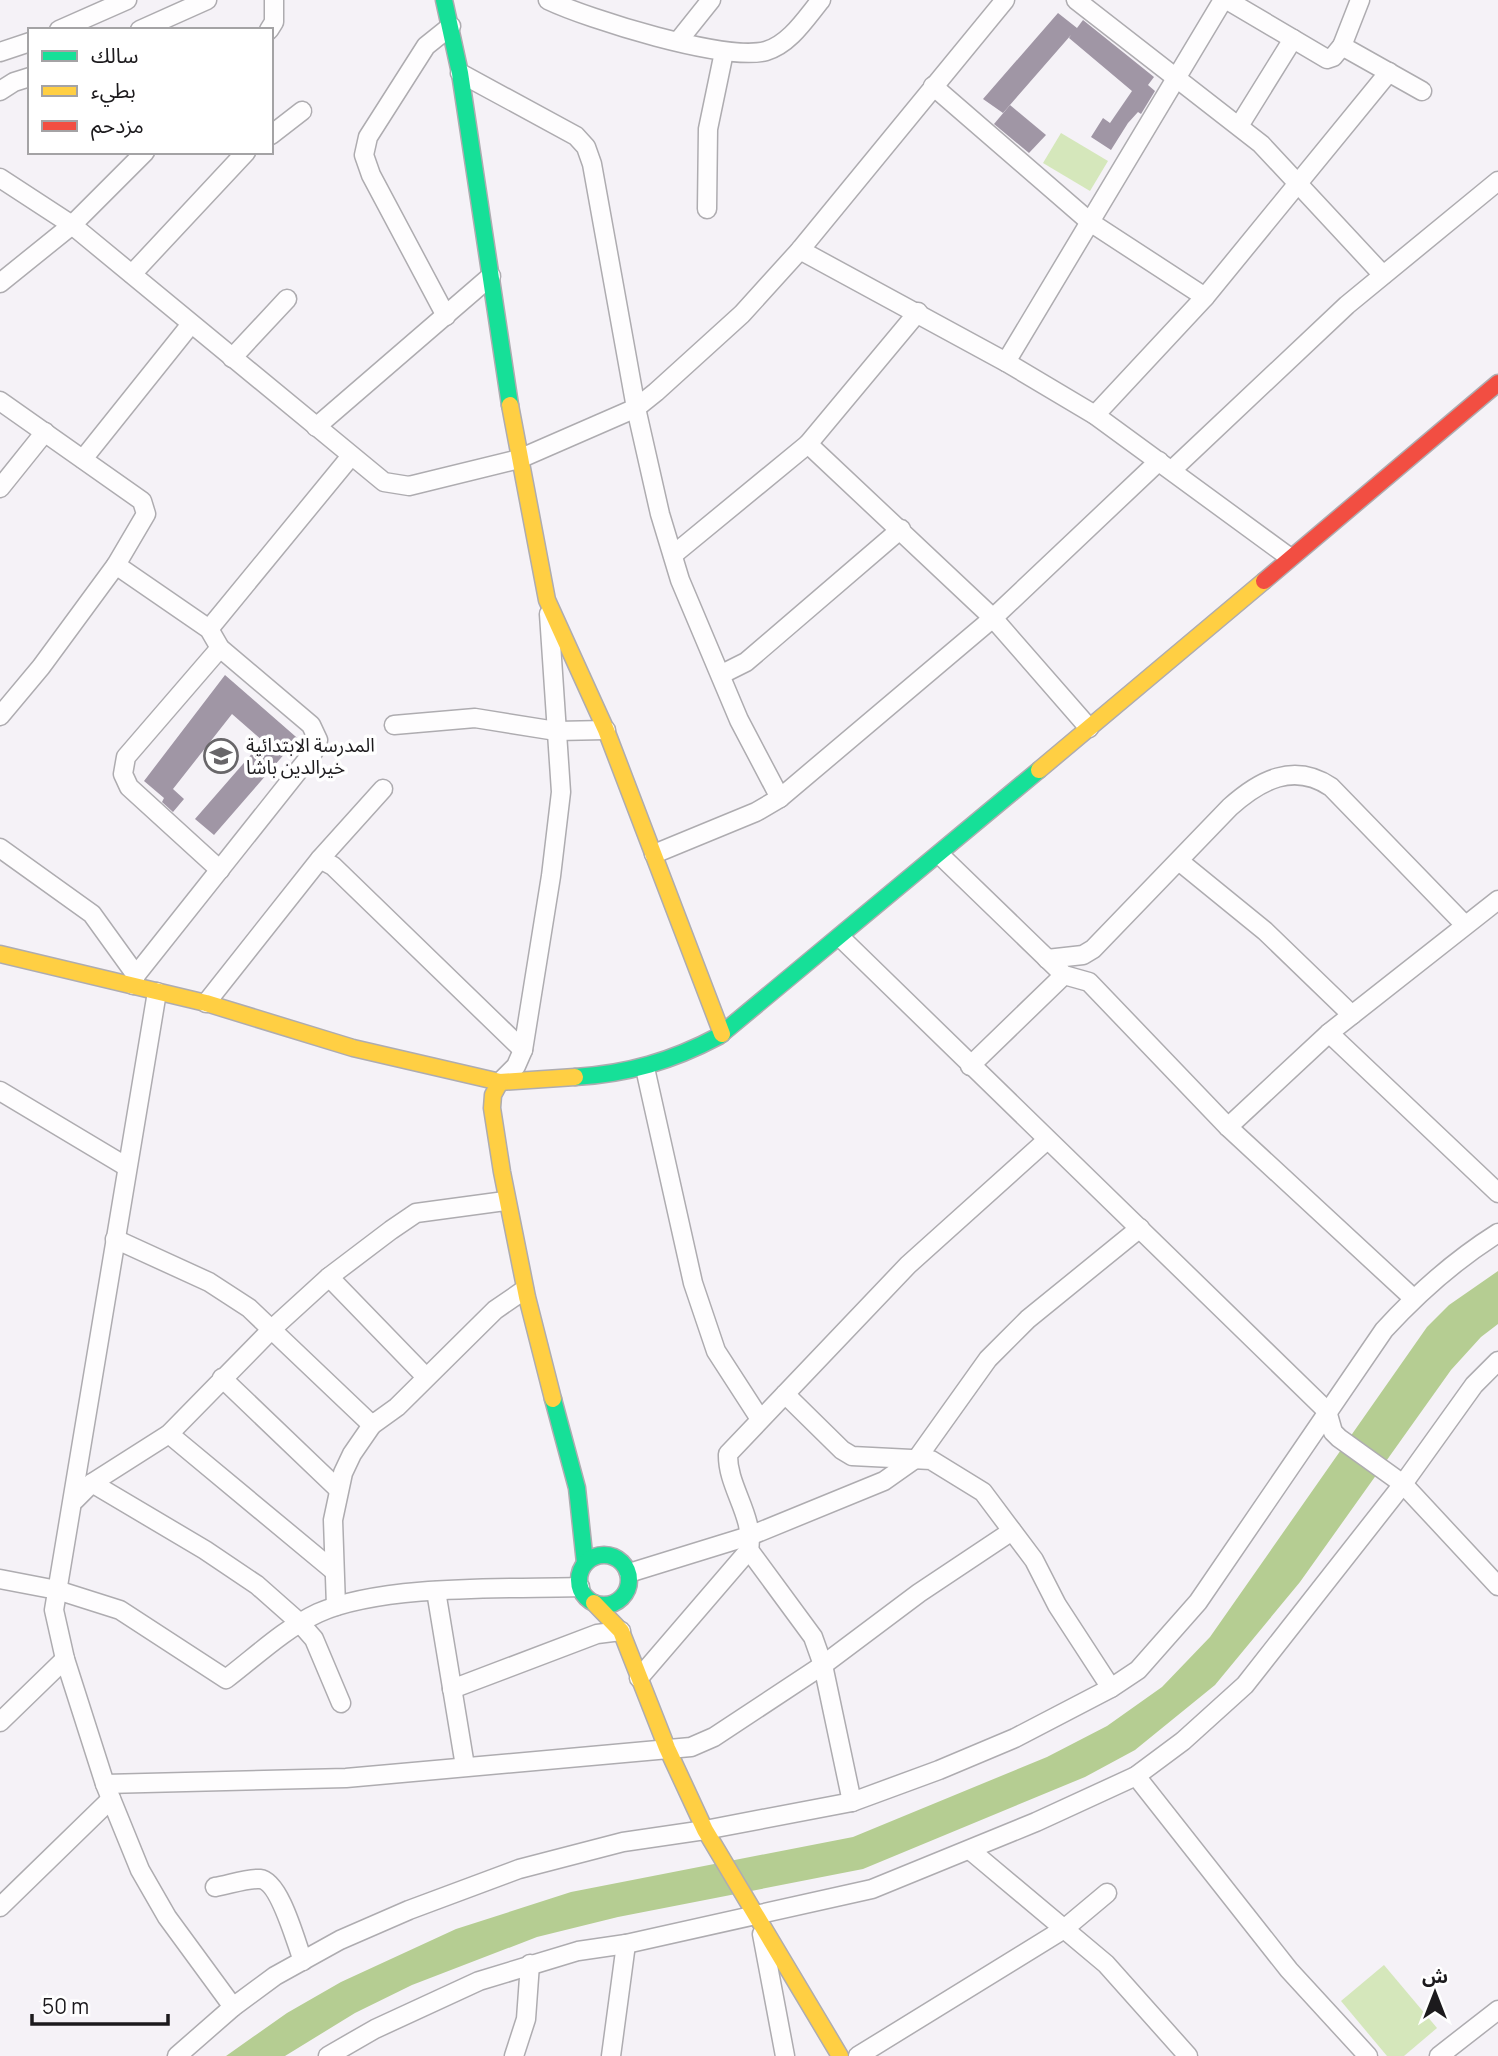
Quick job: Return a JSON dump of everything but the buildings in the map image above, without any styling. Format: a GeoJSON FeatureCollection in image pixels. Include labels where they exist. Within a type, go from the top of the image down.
{"type":"FeatureCollection","features":[{"type":"Feature","properties":{"kind":"street"},"geometry":{"type":"LineString","coordinates":[[64,28],[127,0]]}},
{"type":"Feature","properties":{"kind":"street"},"geometry":{"type":"LineString","coordinates":[[144,28],[207,0]]}},
{"type":"Feature","properties":{"kind":"street"},"geometry":{"type":"LineString","coordinates":[[270,28],[275,22],[274,0]]}},
{"type":"Feature","properties":{"kind":"street"},"geometry":{"type":"LineString","coordinates":[[444,0],[460,73],[519,459],[547,600],[557,702],[556,731],[561,792],[551,876],[523,1050],[516,1066],[499,1082],[493,1095],[492,1108],[505,1201],[524,1290],[583,1521],[585,1563]]}},
{"type":"Feature","properties":{"kind":"street"},"geometry":{"type":"LineString","coordinates":[[548,0],[576,14],[613,25],[724,52],[766,51],[782,43],[821,0]]}},
{"type":"Feature","properties":{"kind":"street"},"geometry":{"type":"LineString","coordinates":[[679,40],[710,0]]}},
{"type":"Feature","properties":{"kind":"street"},"geometry":{"type":"LineString","coordinates":[[0,178],[72,225],[384,482],[409,486],[519,459],[636,408],[690,363],[742,314],[800,250],[1005,0]]}},
{"type":"Feature","properties":{"kind":"street"},"geometry":{"type":"LineString","coordinates":[[1076,0],[1261,144],[1348,234],[1382,275]]}},
{"type":"Feature","properties":{"kind":"street"},"geometry":{"type":"LineString","coordinates":[[1006,362],[1225,0],[1327,59],[1333,57],[1342,46],[1360,0]]}},
{"type":"Feature","properties":{"kind":"street"},"geometry":{"type":"LineString","coordinates":[[446,316],[370,175],[364,155],[368,137],[426,46],[450,26]]}},
{"type":"Feature","properties":{"kind":"street"},"geometry":{"type":"LineString","coordinates":[[1239,126],[1293,39]]}},
{"type":"Feature","properties":{"kind":"street"},"geometry":{"type":"LineString","coordinates":[[0,52],[28,44]]}},
{"type":"Feature","properties":{"kind":"street"},"geometry":{"type":"LineString","coordinates":[[1342,46],[1422,91]]}},
{"type":"Feature","properties":{"kind":"street"},"geometry":{"type":"LineString","coordinates":[[707,209],[708,129],[724,52]]}},
{"type":"Feature","properties":{"kind":"street"},"geometry":{"type":"LineString","coordinates":[[1095,415],[1205,297],[1388,72]]}},
{"type":"Feature","properties":{"kind":"street"},"geometry":{"type":"LineString","coordinates":[[460,73],[563,127],[586,147],[592,164],[636,408],[660,514],[680,580],[722,674],[739,720],[779,798]]}},
{"type":"Feature","properties":{"kind":"street"},"geometry":{"type":"LineString","coordinates":[[933,86],[1090,222],[1205,297]]}},
{"type":"Feature","properties":{"kind":"street"},"geometry":{"type":"LineString","coordinates":[[273,133],[302,111]]}},
{"type":"Feature","properties":{"kind":"street"},"geometry":{"type":"LineString","coordinates":[[0,283],[72,225],[143,154]]}},
{"type":"Feature","properties":{"kind":"street"},"geometry":{"type":"LineString","coordinates":[[132,274],[244,154]]}},
{"type":"Feature","properties":{"kind":"street"},"geometry":{"type":"LineString","coordinates":[[654,854],[756,812],[779,798],[993,618],[1382,275],[1498,181]]}},
{"type":"Feature","properties":{"kind":"street"},"geometry":{"type":"LineString","coordinates":[[800,250],[918,312],[1095,415],[1289,557]]}},
{"type":"Feature","properties":{"kind":"street"},"geometry":{"type":"LineString","coordinates":[[316,427],[491,276]]}},
{"type":"Feature","properties":{"kind":"street"},"geometry":{"type":"LineString","coordinates":[[232,358],[287,299]]}},
{"type":"Feature","properties":{"kind":"street"},"geometry":{"type":"LineString","coordinates":[[673,555],[808,444],[918,312]]}},
{"type":"Feature","properties":{"kind":"street"},"geometry":{"type":"LineString","coordinates":[[83,459],[191,324]]}},
{"type":"Feature","properties":{"kind":"street"},"geometry":{"type":"LineString","coordinates":[[0,954],[135,980],[157,992],[206,1003],[353,1048],[499,1082],[580,1077],[645,1068],[683,1055],[722,1034],[841,938],[1498,383]]}},
{"type":"Feature","properties":{"kind":"street"},"geometry":{"type":"LineString","coordinates":[[0,401],[142,501],[146,508],[146,514],[116,565],[41,667],[2,707]]}},
{"type":"Feature","properties":{"kind":"street"},"geometry":{"type":"LineString","coordinates":[[0,488],[44,432]]}},
{"type":"Feature","properties":{"kind":"street"},"geometry":{"type":"LineString","coordinates":[[808,444],[993,618],[1090,728]]}},
{"type":"Feature","properties":{"kind":"street"},"geometry":{"type":"LineString","coordinates":[[209,629],[352,456]]}},
{"type":"Feature","properties":{"kind":"street"},"geometry":{"type":"LineString","coordinates":[[722,674],[746,662],[901,529]]}},
{"type":"Feature","properties":{"kind":"street"},"geometry":{"type":"LineString","coordinates":[[116,565],[209,629],[220,648],[311,724],[318,740],[314,751],[135,980]]}},
{"type":"Feature","properties":{"kind":"street"},"geometry":{"type":"LineString","coordinates":[[547,600],[607,730],[722,1034]]}},
{"type":"Feature","properties":{"kind":"street"},"geometry":{"type":"LineString","coordinates":[[220,648],[127,757],[123,767],[130,786],[220,870]]}},
{"type":"Feature","properties":{"kind":"street"},"geometry":{"type":"LineString","coordinates":[[394,725],[475,718],[556,731],[607,730]]}},
{"type":"Feature","properties":{"kind":"street"},"geometry":{"type":"LineString","coordinates":[[1047,958],[1083,956],[1093,949],[1247,792],[1269,779],[1291,773],[1309,775],[1331,787],[1465,925]]}},
{"type":"Feature","properties":{"kind":"street"},"geometry":{"type":"LineString","coordinates":[[206,1003],[320,859],[383,789]]}},
{"type":"Feature","properties":{"kind":"street"},"geometry":{"type":"LineString","coordinates":[[0,848],[92,914],[135,980]]}},
{"type":"Feature","properties":{"kind":"street"},"geometry":{"type":"LineString","coordinates":[[940,855],[1065,975],[1089,982],[1228,1128],[1413,1298]]}},
{"type":"Feature","properties":{"kind":"street"},"geometry":{"type":"LineString","coordinates":[[320,859],[333,866],[523,1050]]}},
{"type":"Feature","properties":{"kind":"street"},"geometry":{"type":"LineString","coordinates":[[1179,861],[1265,931],[1352,1015]]}},
{"type":"Feature","properties":{"kind":"street"},"geometry":{"type":"LineString","coordinates":[[1228,1128],[1329,1033],[1498,900]]}},
{"type":"Feature","properties":{"kind":"street"},"geometry":{"type":"LineString","coordinates":[[841,938],[1327,1411],[1333,1432],[1339,1438],[1403,1484],[1498,1586]]}},
{"type":"Feature","properties":{"kind":"street"},"geometry":{"type":"LineString","coordinates":[[970,1066],[1065,975]]}},
{"type":"Feature","properties":{"kind":"street"},"geometry":{"type":"LineString","coordinates":[[157,992],[115,1239],[75,1500],[54,1610],[65,1659],[108,1792],[140,1871],[167,1917],[233,2007]]}},
{"type":"Feature","properties":{"kind":"street"},"geometry":{"type":"LineString","coordinates":[[1329,1033],[1498,1193]]}},
{"type":"Feature","properties":{"kind":"street"},"geometry":{"type":"LineString","coordinates":[[645,1068],[693,1283],[716,1350],[760,1419]]}},
{"type":"Feature","properties":{"kind":"street"},"geometry":{"type":"LineString","coordinates":[[0,1091],[127,1167]]}},
{"type":"Feature","properties":{"kind":"street"},"geometry":{"type":"LineString","coordinates":[[852,1801],[823,1665],[813,1637],[750,1542],[727,1467],[728,1454],[908,1265],[1047,1140]]}},
{"type":"Feature","properties":{"kind":"street"},"geometry":{"type":"LineString","coordinates":[[75,1500],[92,1483],[169,1434],[272,1328],[329,1277],[416,1213],[505,1201]]}},
{"type":"Feature","properties":{"kind":"street"},"geometry":{"type":"LineString","coordinates":[[629,1573],[750,1542],[884,1481],[918,1457],[988,1359],[1006,1340],[1140,1228]]}},
{"type":"Feature","properties":{"kind":"street"},"geometry":{"type":"LineString","coordinates":[[177,2056],[233,2007],[340,1940],[519,1869],[623,1842],[705,1830],[852,1801],[939,1770],[1015,1738],[1111,1688],[1152,1656],[1198,1602],[1384,1330],[1413,1298],[1471,1250],[1498,1233]]}},
{"type":"Feature","properties":{"kind":"street"},"geometry":{"type":"LineString","coordinates":[[115,1239],[209,1282],[272,1328],[372,1425]]}},
{"type":"Feature","properties":{"kind":"street"},"geometry":{"type":"LineString","coordinates":[[329,1277],[425,1376]]}},
{"type":"Feature","properties":{"kind":"street"},"geometry":{"type":"LineString","coordinates":[[336,1606],[333,1520],[338,1489],[352,1454],[372,1425],[397,1407],[425,1376],[495,1310],[524,1290]]}},
{"type":"Feature","properties":{"kind":"street"},"geometry":{"type":"LineString","coordinates":[[328,2056],[375,2029],[479,1981],[578,1951],[758,1919],[872,1889],[970,1850],[1136,1776],[1183,1741],[1245,1685],[1403,1484],[1474,1385],[1498,1361]]}},
{"type":"Feature","properties":{"kind":"street"},"geometry":{"type":"LineString","coordinates":[[222,1378],[338,1489]]}},
{"type":"Feature","properties":{"kind":"street"},"geometry":{"type":"LineString","coordinates":[[785,1394],[842,1450],[852,1456],[918,1457],[930,1460],[976,1487],[1034,1560],[1057,1605],[1111,1688]]}},
{"type":"Feature","properties":{"kind":"street"},"geometry":{"type":"LineString","coordinates":[[169,1434],[334,1571]]}},
{"type":"Feature","properties":{"kind":"street"},"geometry":{"type":"LineString","coordinates":[[92,1483],[205,1550],[257,1586],[299,1623],[314,1639],[341,1703]]}},
{"type":"Feature","properties":{"kind":"street"},"geometry":{"type":"LineString","coordinates":[[583,1521],[609,1555]]}},
{"type":"Feature","properties":{"kind":"street"},"geometry":{"type":"LineString","coordinates":[[0,1907],[108,1792],[346,1778],[691,1747],[714,1737],[823,1665],[919,1593],[1012,1531]]}},
{"type":"Feature","properties":{"kind":"street"},"geometry":{"type":"LineString","coordinates":[[639,1678],[750,1542]]}},
{"type":"Feature","properties":{"kind":"street"},"geometry":{"type":"LineString","coordinates":[[621,1631],[629,1573],[622,1561],[609,1555],[600,1555],[585,1563],[580,1570],[580,1587],[621,1631],[667,1748],[705,1830],[840,2056]]}},
{"type":"Feature","properties":{"kind":"street"},"geometry":{"type":"LineString","coordinates":[[0,1579],[57,1590],[120,1610],[226,1679],[299,1623],[336,1606],[436,1591],[580,1587]]}},
{"type":"Feature","properties":{"kind":"street"},"geometry":{"type":"LineString","coordinates":[[436,1591],[465,1766]]}},
{"type":"Feature","properties":{"kind":"street"},"geometry":{"type":"LineString","coordinates":[[594,1603],[608,1605],[626,1593]]}},
{"type":"Feature","properties":{"kind":"street"},"geometry":{"type":"LineString","coordinates":[[453,1689],[597,1634],[621,1631]]}},
{"type":"Feature","properties":{"kind":"street"},"geometry":{"type":"LineString","coordinates":[[0,1722],[65,1659]]}},
{"type":"Feature","properties":{"kind":"street"},"geometry":{"type":"LineString","coordinates":[[1136,1776],[1289,1970],[1360,2055]]}},
{"type":"Feature","properties":{"kind":"street"},"geometry":{"type":"LineString","coordinates":[[970,1850],[1106,1964],[1188,2056]]}},
{"type":"Feature","properties":{"kind":"street"},"geometry":{"type":"LineString","coordinates":[[215,1887],[260,1879],[270,1884],[278,1896],[303,1961]]}},
{"type":"Feature","properties":{"kind":"street"},"geometry":{"type":"LineString","coordinates":[[858,2056],[1064,1929],[1107,1893]]}},
{"type":"Feature","properties":{"kind":"street"},"geometry":{"type":"LineString","coordinates":[[758,1919],[785,2056]]}},
{"type":"Feature","properties":{"kind":"street"},"geometry":{"type":"LineString","coordinates":[[611,2056],[626,1944]]}},
{"type":"Feature","properties":{"kind":"street"},"geometry":{"type":"LineString","coordinates":[[514,2056],[526,2019],[530,1964]]}},
{"type":"Feature","properties":{"kind":"street"},"geometry":{"type":"LineString","coordinates":[[1439,2056],[1498,2010]]}},
{"type":"Feature","properties":{"kind":"shaded area"},"geometry":{"type":"Polygon","coordinates":[[[1061,133],[1108,161],[1090,191],[1043,163],[1061,133]]]}},
{"type":"Feature","properties":{"kind":"shaded area"},"geometry":{"type":"Polygon","coordinates":[[[1498,1271],[1498,1324],[1481,1337],[1451,1370],[1300,1582],[1215,1685],[1135,1750],[1085,1777],[863,1869],[618,1917],[537,1937],[412,1985],[355,2013],[285,2056],[226,2056],[287,2013],[341,1982],[456,1929],[571,1892],[853,1837],[1047,1757],[1107,1726],[1162,1687],[1210,1637],[1427,1327],[1449,1305],[1498,1271]]]}},
{"type":"Feature","properties":{"kind":"shaded area"},"geometry":{"type":"Polygon","coordinates":[[[1384,1965],[1437,2028],[1404,2056],[1387,2056],[1341,2001],[1384,1965]]]}},
{"type":"Feature","properties":{"kind":"traffic: fast"},"geometry":{"type":"LineString","coordinates":[[444,0],[460,73],[510,405]]}},
{"type":"Feature","properties":{"kind":"traffic: fast"},"geometry":{"type":"LineString","coordinates":[[575,1077],[613,1073],[649,1065],[684,1053],[719,1036],[1039,770]]}},
{"type":"Feature","properties":{"kind":"traffic: fast"},"geometry":{"type":"LineString","coordinates":[[553,1399],[577,1488],[585,1563]]}},
{"type":"Feature","properties":{"kind":"traffic: fast"},"geometry":{"type":"LineString","coordinates":[[604,1555],[622,1562],[629,1580],[622,1598],[604,1605],[586,1598],[579,1580],[586,1562],[604,1555]]}},
{"type":"Feature","properties":{"kind":"traffic: slow"},"geometry":{"type":"LineString","coordinates":[[510,405],[547,600],[606,730],[722,1034]]}},
{"type":"Feature","properties":{"kind":"traffic: slow"},"geometry":{"type":"LineString","coordinates":[[1039,770],[1264,581]]}},
{"type":"Feature","properties":{"kind":"traffic: slow"},"geometry":{"type":"LineString","coordinates":[[0,954],[206,1003],[353,1048],[500,1082],[575,1077]]}},
{"type":"Feature","properties":{"kind":"traffic: slow"},"geometry":{"type":"LineString","coordinates":[[500,1082],[493,1095],[492,1108],[502,1172],[527,1297],[553,1399]]}},
{"type":"Feature","properties":{"kind":"traffic: slow"},"geometry":{"type":"LineString","coordinates":[[594,1603],[621,1631],[667,1748],[705,1830],[840,2056]]}},
{"type":"Feature","properties":{"kind":"traffic: jam"},"geometry":{"type":"LineString","coordinates":[[1264,581],[1498,383]]}},
{"type":"Feature","properties":{"kind":"place","name":"المدرسة الابتدائية خيرالدين باشا"},"geometry":{"type":"Point","coordinates":[221,756]}}]}
